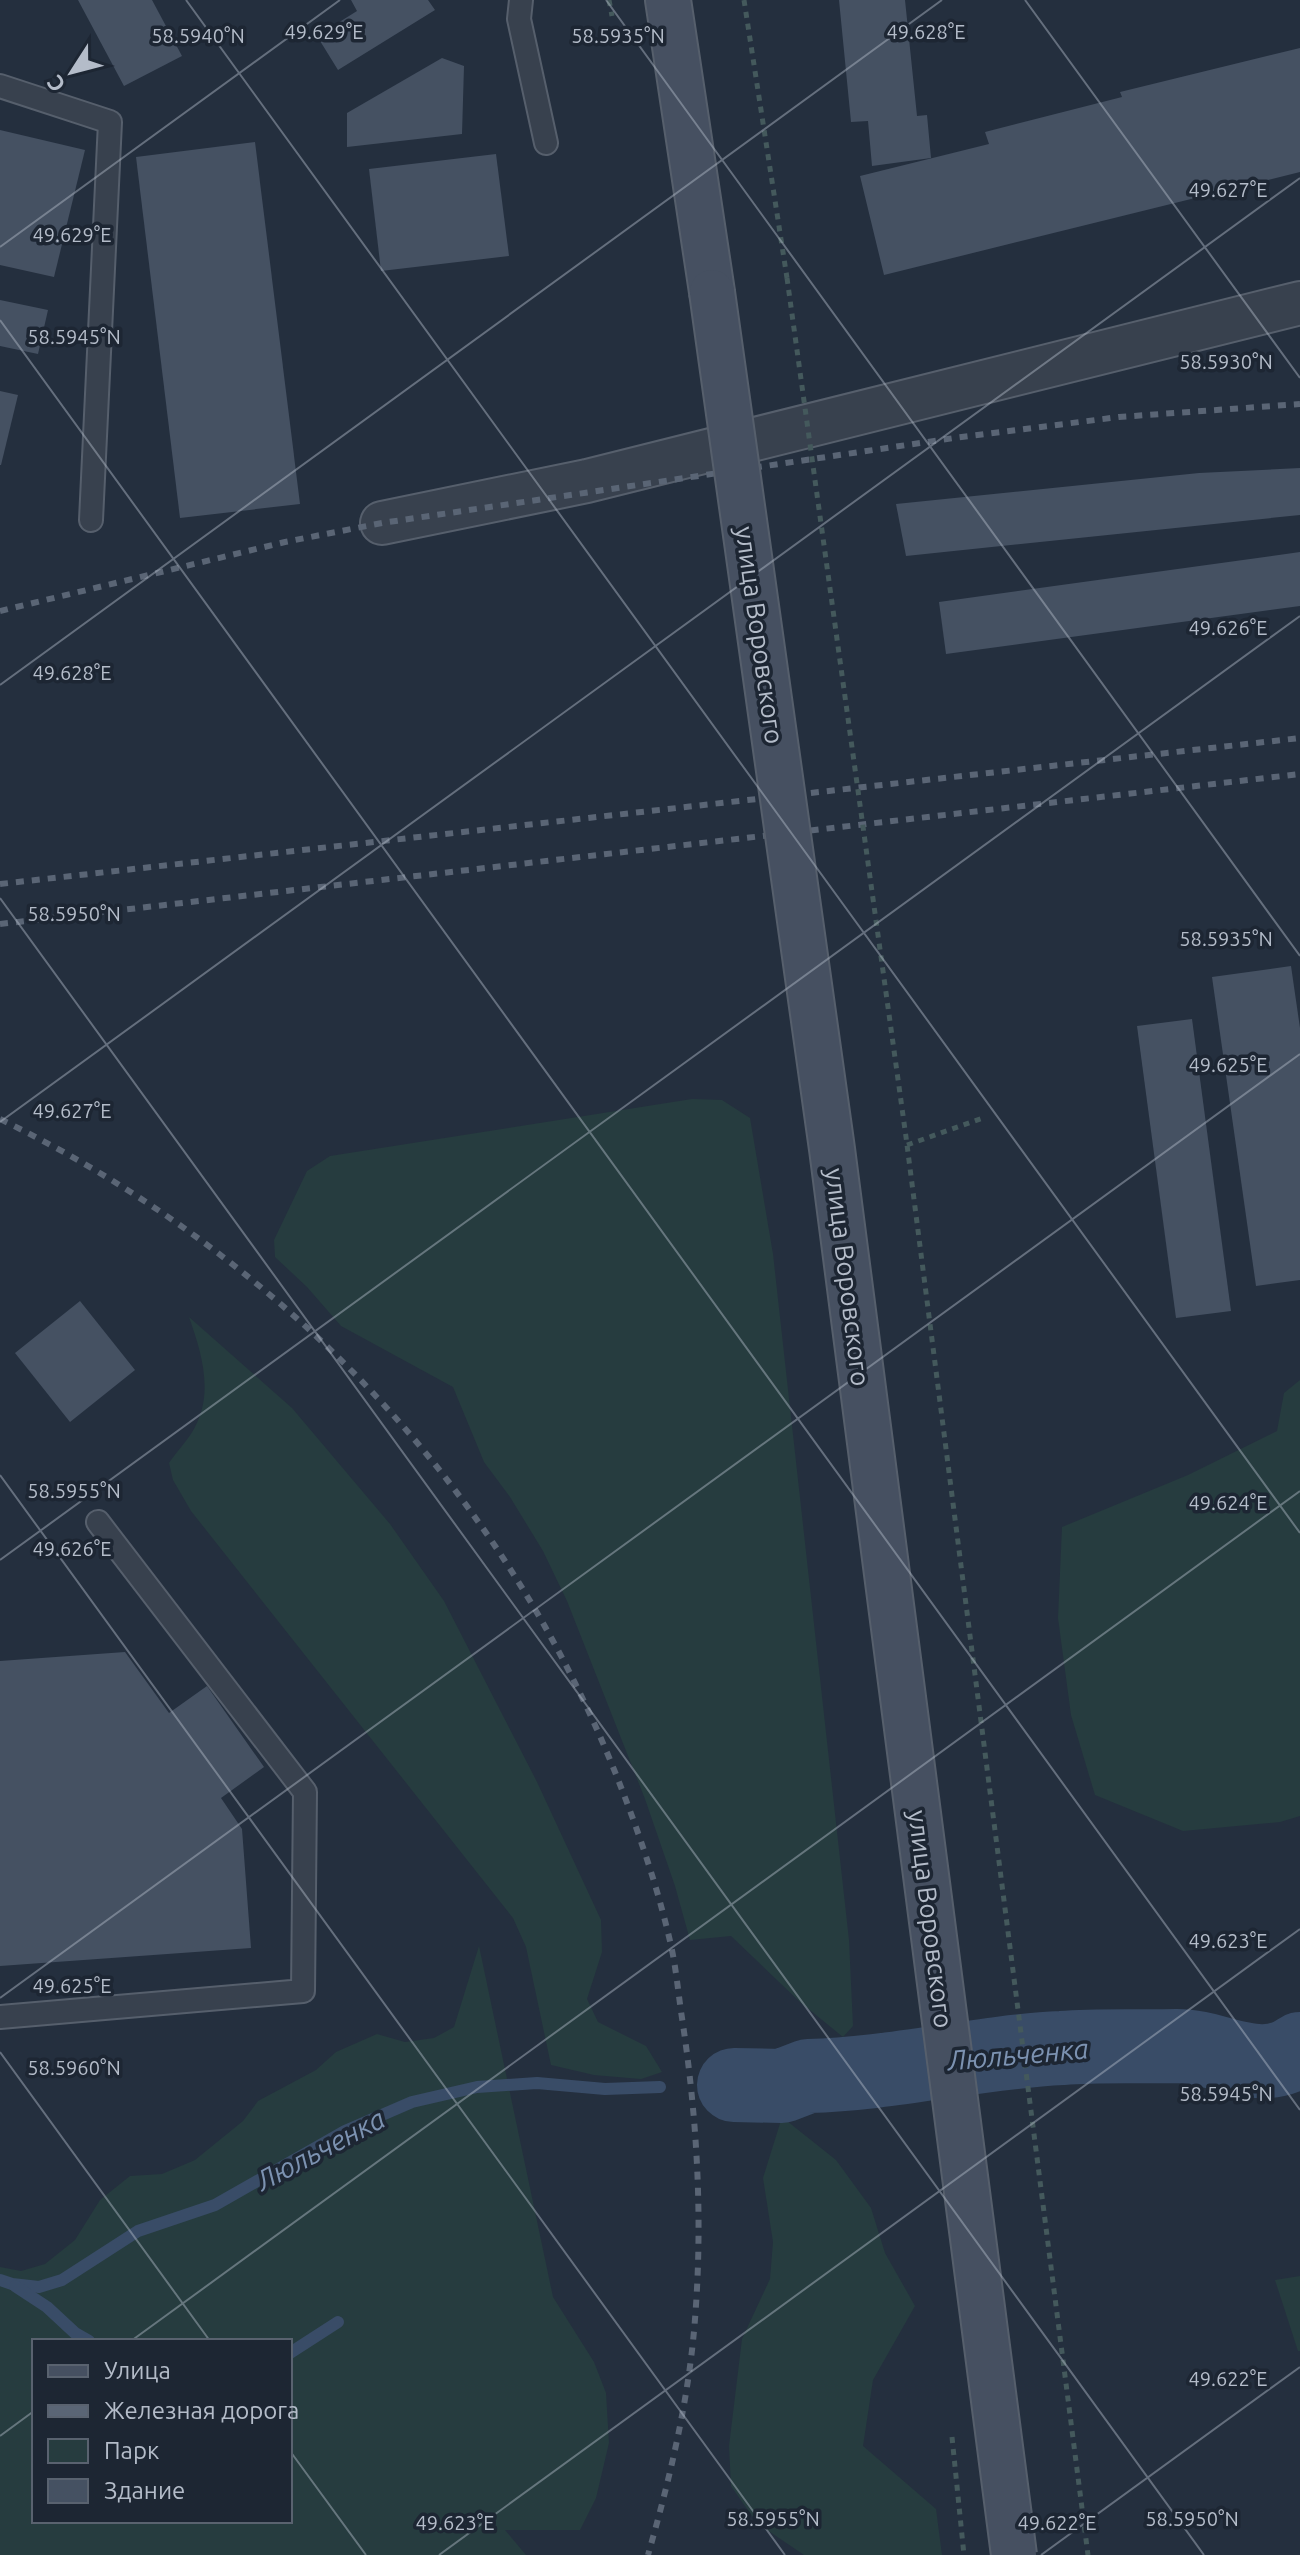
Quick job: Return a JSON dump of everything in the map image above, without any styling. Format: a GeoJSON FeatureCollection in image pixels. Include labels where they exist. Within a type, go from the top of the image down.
{"type":"FeatureCollection","features":[{"type":"Feature","properties":{"kind":"main road","name":"улица Воровского"},"geometry":{"type":"LineString","coordinates":[[668,0],[832,1149],[1014,2555]]}},
{"type":"Feature","properties":{"kind":"street"},"geometry":{"type":"LineString","coordinates":[[382,523],[587,481],[1300,303]]}},
{"type":"Feature","properties":{"kind":"lane"},"geometry":{"type":"LineString","coordinates":[[521,0],[519,19],[546,143]]}},
{"type":"Feature","properties":{"kind":"lane"},"geometry":{"type":"LineString","coordinates":[[0,86],[110,122],[91,520]]}},
{"type":"Feature","properties":{"kind":"lane"},"geometry":{"type":"LineString","coordinates":[[0,2017],[303,1991],[305,1792],[98,1522]]}},
{"type":"Feature","properties":{"kind":"path"},"geometry":{"type":"LineString","coordinates":[[609,0],[612,16]]}},
{"type":"Feature","properties":{"kind":"path"},"geometry":{"type":"LineString","coordinates":[[744,0],[787,278],[907,1145],[1088,2555]]}},
{"type":"Feature","properties":{"kind":"path"},"geometry":{"type":"LineString","coordinates":[[907,1145],[986,1117]]}},
{"type":"Feature","properties":{"kind":"green space"},"geometry":{"type":"Polygon","coordinates":[[[692,1099],[722,1100],[750,1118],[773,1254],[849,1940],[853,2026],[843,2037],[800,2002],[731,1936],[690,1940],[645,1799],[567,1601],[543,1551],[484,1462],[453,1387],[341,1326],[275,1257],[274,1240],[307,1171],[330,1156],[692,1099]]]}},
{"type":"Feature","properties":{"kind":"green space"},"geometry":{"type":"Polygon","coordinates":[[[189,1317],[292,1408],[390,1524],[444,1601],[537,1782],[601,1920],[602,1952],[587,1999],[598,2022],[646,2046],[662,2072],[641,2079],[594,2075],[551,2065],[526,1947],[513,1918],[191,1511],[173,1480],[169,1463],[195,1427],[204,1400],[204,1372],[189,1317]]]}},
{"type":"Feature","properties":{"kind":"green space"},"geometry":{"type":"Polygon","coordinates":[[[1300,1380],[1300,1816],[1280,1822],[1183,1831],[1095,1795],[1071,1715],[1058,1618],[1062,1527],[1188,1475],[1277,1431],[1284,1393],[1300,1380]]]}},
{"type":"Feature","properties":{"kind":"green space"},"geometry":{"type":"Polygon","coordinates":[[[479,1946],[553,2297],[594,2362],[606,2393],[609,2443],[596,2498],[580,2530],[505,2530],[526,2555],[0,2555],[0,2267],[21,2271],[45,2264],[75,2240],[100,2200],[130,2176],[162,2174],[195,2160],[243,2121],[258,2101],[316,2070],[336,2052],[377,2034],[405,2042],[434,2038],[454,2027],[479,1946]]]}},
{"type":"Feature","properties":{"kind":"green space"},"geometry":{"type":"Polygon","coordinates":[[[782,2117],[836,2160],[871,2208],[885,2253],[915,2306],[873,2380],[863,2446],[936,2509],[942,2555],[804,2555],[757,2523],[731,2486],[729,2446],[742,2339],[770,2279],[773,2242],[763,2178],[782,2117]]]}},
{"type":"Feature","properties":{"kind":"green space"},"geometry":{"type":"Polygon","coordinates":[[[1300,2276],[1300,2351],[1298,2351],[1275,2280],[1300,2276]]]}},
{"type":"Feature","properties":{"kind":"building"},"geometry":{"type":"Polygon","coordinates":[[[78,0],[152,0],[182,56],[124,86],[78,0]]]}},
{"type":"Feature","properties":{"kind":"building"},"geometry":{"type":"Polygon","coordinates":[[[351,0],[428,0],[435,10],[338,70],[317,36],[357,11],[351,0]]]}},
{"type":"Feature","properties":{"kind":"building"},"geometry":{"type":"Polygon","coordinates":[[[839,0],[905,0],[917,116],[927,115],[931,158],[872,166],[868,121],[851,122],[839,0]]]}},
{"type":"Feature","properties":{"kind":"building"},"geometry":{"type":"Polygon","coordinates":[[[1300,48],[1300,172],[884,275],[860,176],[989,144],[985,132],[1122,97],[1120,92],[1300,48]]]}},
{"type":"Feature","properties":{"kind":"building"},"geometry":{"type":"Polygon","coordinates":[[[442,58],[464,66],[462,134],[347,147],[347,113],[442,58]]]}},
{"type":"Feature","properties":{"kind":"building"},"geometry":{"type":"Polygon","coordinates":[[[0,130],[85,150],[54,277],[0,265],[0,130]]]}},
{"type":"Feature","properties":{"kind":"building"},"geometry":{"type":"Polygon","coordinates":[[[255,142],[300,504],[180,518],[136,157],[255,142]]]}},
{"type":"Feature","properties":{"kind":"building"},"geometry":{"type":"Polygon","coordinates":[[[496,154],[509,256],[381,271],[369,169],[496,154]]]}},
{"type":"Feature","properties":{"kind":"building"},"geometry":{"type":"Polygon","coordinates":[[[0,300],[48,310],[38,354],[0,346],[0,300]]]}},
{"type":"Feature","properties":{"kind":"building"},"geometry":{"type":"Polygon","coordinates":[[[0,391],[18,395],[1,465],[0,465],[0,391]]]}},
{"type":"Feature","properties":{"kind":"building"},"geometry":{"type":"Polygon","coordinates":[[[1300,468],[1300,515],[906,556],[896,504],[1199,473],[1300,468]]]}},
{"type":"Feature","properties":{"kind":"building"},"geometry":{"type":"Polygon","coordinates":[[[1300,552],[1300,606],[946,654],[939,602],[1300,552]]]}},
{"type":"Feature","properties":{"kind":"building"},"geometry":{"type":"Polygon","coordinates":[[[1291,966],[1300,1028],[1300,1280],[1256,1286],[1212,977],[1291,966]]]}},
{"type":"Feature","properties":{"kind":"building"},"geometry":{"type":"Polygon","coordinates":[[[1192,1019],[1231,1311],[1176,1318],[1137,1026],[1192,1019]]]}},
{"type":"Feature","properties":{"kind":"building"},"geometry":{"type":"Polygon","coordinates":[[[80,1301],[135,1370],[70,1422],[15,1353],[80,1301]]]}},
{"type":"Feature","properties":{"kind":"building"},"geometry":{"type":"Polygon","coordinates":[[[125,1652],[169,1713],[207,1686],[264,1767],[221,1798],[242,1829],[251,1948],[0,1966],[0,1661],[125,1652]]]}},
{"type":"Feature","properties":{"kind":"waterway","name":"Люльченка"},"geometry":{"type":"LineString","coordinates":[[734,2085],[782,2086],[808,2076],[1076,2047],[1193,2047],[1255,2061],[1270,2061],[1300,2049]]}},
{"type":"Feature","properties":{"kind":"waterway","name":"Люльченка"},"geometry":{"type":"LineString","coordinates":[[0,2280],[39,2287],[62,2280],[138,2231],[215,2205],[345,2131],[412,2102],[477,2087],[537,2083],[605,2089],[660,2087]]}},
{"type":"Feature","properties":{"kind":"waterway"},"geometry":{"type":"LineString","coordinates":[[15,2286],[47,2307],[86,2339]]}},
{"type":"Feature","properties":{"kind":"waterway"},"geometry":{"type":"LineString","coordinates":[[292,2352],[338,2322]]}},
{"type":"Feature","properties":{"kind":"railway"},"geometry":{"type":"LineString","coordinates":[[0,611],[285,542],[382,523],[954,438],[1119,417],[1300,404]]}},
{"type":"Feature","properties":{"kind":"railway"},"geometry":{"type":"LineString","coordinates":[[0,884],[1300,738]]}},
{"type":"Feature","properties":{"kind":"railway"},"geometry":{"type":"LineString","coordinates":[[0,924],[1300,774]]}},
{"type":"Feature","properties":{"kind":"railway"},"geometry":{"type":"LineString","coordinates":[[0,1119],[102,1174],[198,1238],[288,1310],[370,1390],[445,1477],[511,1571],[569,1671],[617,1777],[640,1837],[672,1950],[687,2055],[697,2168],[697,2281],[692,2349],[678,2438],[648,2555]]}}]}
